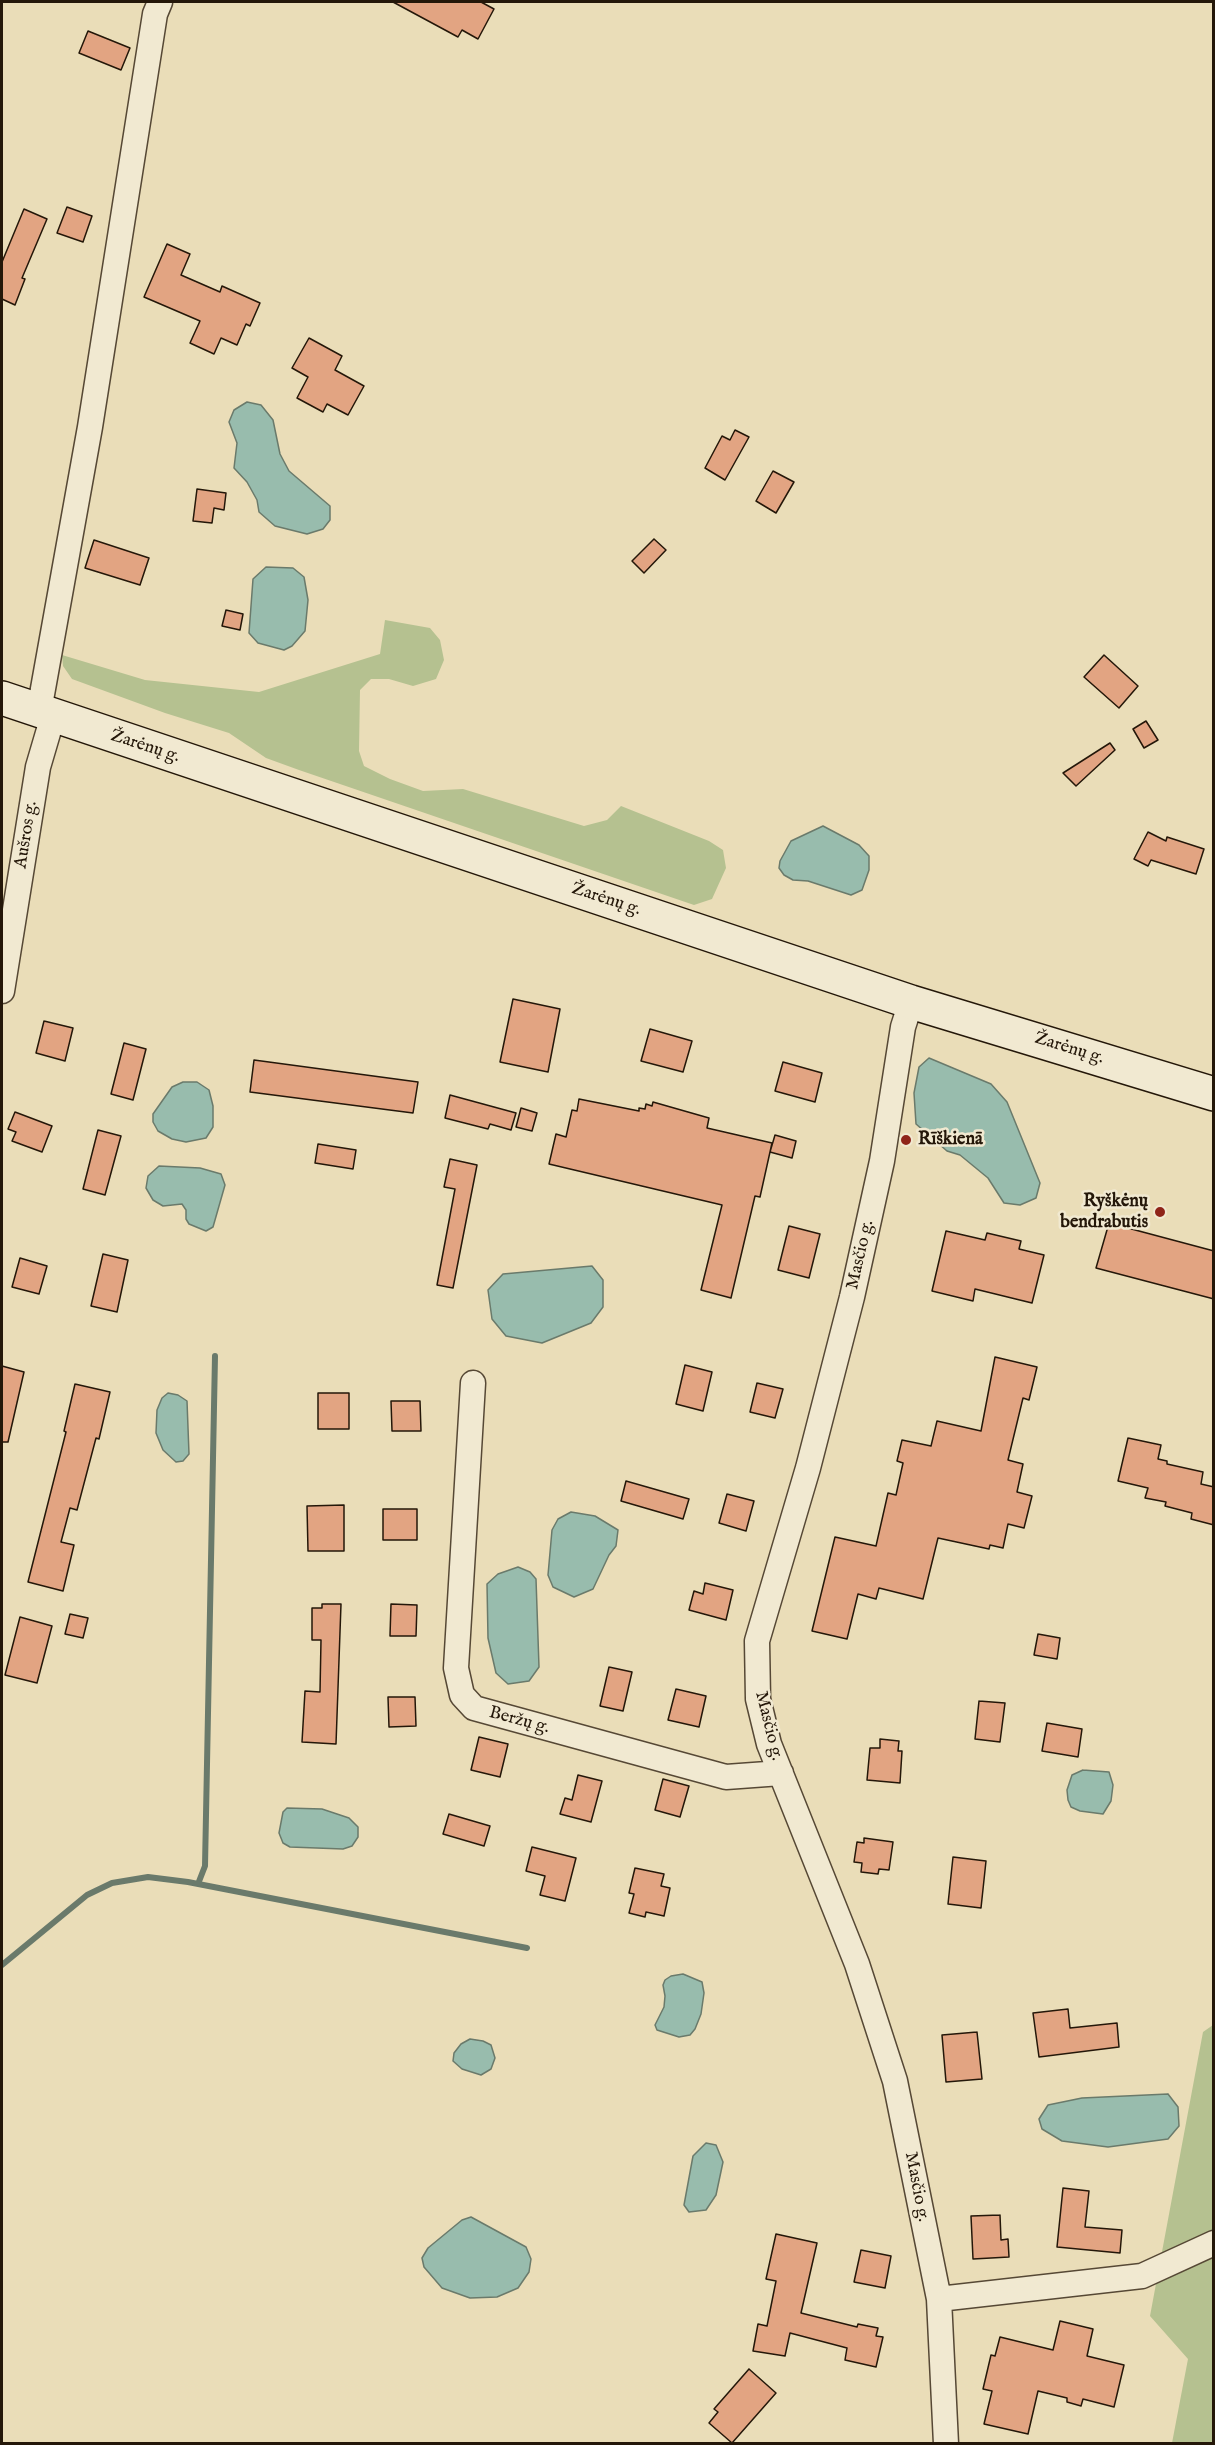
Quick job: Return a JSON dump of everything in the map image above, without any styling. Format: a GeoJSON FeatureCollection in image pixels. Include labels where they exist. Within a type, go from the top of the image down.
{"type":"FeatureCollection","features":[{"type":"Feature","properties":{"kind":"main road","name":"Žarėnų g."},"geometry":{"type":"LineString","coordinates":[[2,698],[911,1002],[1214,1094]]}},
{"type":"Feature","properties":{"kind":"street","name":"Aušros g."},"geometry":{"type":"LineString","coordinates":[[2,981],[38,767],[155,14],[160,2]]}},
{"type":"Feature","properties":{"kind":"street","name":"Masčio g."},"geometry":{"type":"LineString","coordinates":[[911,1002],[902,1036],[882,1161],[852,1297],[808,1468],[757,1641],[758,1699],[769,1744],[857,1964],[895,2081],[939,2299],[946,2444]]}},
{"type":"Feature","properties":{"kind":"street","name":"Beržų g."},"geometry":{"type":"LineString","coordinates":[[473,1383],[456,1668],[462,1695],[474,1708],[726,1778],[781,1773]]}},
{"type":"Feature","properties":{"kind":"street"},"geometry":{"type":"LineString","coordinates":[[939,2299],[1142,2276],[1214,2243]]}},
{"type":"Feature","properties":{"kind":"green space"},"geometry":{"type":"Polygon","coordinates":[[[385,620],[430,628],[440,640],[444,660],[436,679],[413,686],[389,679],[371,679],[360,690],[359,751],[364,766],[390,779],[423,791],[463,789],[584,826],[607,820],[621,806],[709,841],[723,850],[726,868],[712,899],[694,905],[299,770],[266,758],[229,733],[165,713],[72,679],[63,666],[62,655],[145,680],[259,692],[380,654],[385,620]]]}},
{"type":"Feature","properties":{"kind":"green space"},"geometry":{"type":"Polygon","coordinates":[[[1213,2025],[1213,2443],[1172,2443],[1188,2359],[1150,2316],[1203,2032],[1213,2025]]]}},
{"type":"Feature","properties":{"kind":"shaded area"},"geometry":{"type":"Polygon","coordinates":[[[247,402],[261,405],[273,420],[280,454],[289,471],[330,506],[330,520],[323,529],[307,534],[275,526],[259,512],[257,500],[247,482],[234,468],[237,443],[229,422],[234,410],[247,402]]]}},
{"type":"Feature","properties":{"kind":"shaded area"},"geometry":{"type":"Polygon","coordinates":[[[266,567],[293,568],[304,577],[308,600],[305,631],[292,646],[284,650],[258,643],[249,633],[253,579],[266,567]]]}},
{"type":"Feature","properties":{"kind":"shaded area"},"geometry":{"type":"Polygon","coordinates":[[[823,826],[859,845],[869,856],[869,870],[862,890],[851,895],[808,881],[793,880],[784,875],[779,868],[780,861],[791,841],[823,826]]]}},
{"type":"Feature","properties":{"kind":"shaded area"},"geometry":{"type":"Polygon","coordinates":[[[929,1058],[991,1084],[1007,1102],[1040,1183],[1036,1198],[1020,1205],[1004,1203],[988,1178],[960,1155],[947,1151],[916,1124],[914,1093],[919,1067],[929,1058]]]}},
{"type":"Feature","properties":{"kind":"shaded area"},"geometry":{"type":"Polygon","coordinates":[[[183,1082],[197,1082],[209,1090],[213,1106],[213,1127],[206,1138],[186,1142],[172,1139],[158,1131],[153,1122],[153,1114],[172,1087],[183,1082]]]}},
{"type":"Feature","properties":{"kind":"shaded area"},"geometry":{"type":"Polygon","coordinates":[[[159,1166],[200,1168],[221,1174],[225,1185],[213,1227],[206,1231],[189,1224],[182,1204],[163,1206],[153,1200],[146,1188],[148,1176],[159,1166]]]}},
{"type":"Feature","properties":{"kind":"shaded area"},"geometry":{"type":"Polygon","coordinates":[[[592,1266],[603,1280],[603,1307],[591,1323],[542,1343],[506,1336],[492,1319],[488,1290],[503,1274],[592,1266]]]}},
{"type":"Feature","properties":{"kind":"shaded area"},"geometry":{"type":"Polygon","coordinates":[[[168,1393],[178,1395],[187,1401],[189,1454],[183,1461],[176,1462],[163,1450],[156,1433],[157,1410],[162,1398],[168,1393]]]}},
{"type":"Feature","properties":{"kind":"shaded area"},"geometry":{"type":"Polygon","coordinates":[[[571,1512],[595,1516],[618,1530],[616,1546],[609,1555],[593,1589],[574,1597],[553,1587],[548,1575],[552,1530],[558,1519],[571,1512]]]}},
{"type":"Feature","properties":{"kind":"shaded area"},"geometry":{"type":"Polygon","coordinates":[[[518,1567],[530,1572],[536,1579],[539,1667],[529,1681],[508,1684],[496,1673],[488,1638],[487,1584],[498,1574],[518,1567]]]}},
{"type":"Feature","properties":{"kind":"shaded area"},"geometry":{"type":"Polygon","coordinates":[[[1083,1770],[1109,1772],[1113,1785],[1111,1801],[1103,1814],[1080,1811],[1071,1807],[1067,1790],[1072,1775],[1083,1770]]]}},
{"type":"Feature","properties":{"kind":"shaded area"},"geometry":{"type":"Polygon","coordinates":[[[287,1808],[322,1809],[349,1818],[358,1827],[358,1837],[352,1846],[343,1849],[290,1847],[283,1843],[279,1833],[283,1812],[287,1808]]]}},
{"type":"Feature","properties":{"kind":"shaded area"},"geometry":{"type":"Polygon","coordinates":[[[683,1974],[702,1982],[704,1993],[701,2014],[695,2029],[690,2035],[679,2037],[657,2030],[655,2025],[664,2007],[663,1985],[665,1980],[671,1976],[683,1974]]]}},
{"type":"Feature","properties":{"kind":"shaded area"},"geometry":{"type":"Polygon","coordinates":[[[470,2039],[491,2045],[495,2058],[491,2069],[481,2075],[462,2069],[453,2061],[454,2053],[461,2044],[470,2039]]]}},
{"type":"Feature","properties":{"kind":"shaded area"},"geometry":{"type":"Polygon","coordinates":[[[1168,2094],[1178,2107],[1179,2126],[1168,2139],[1108,2147],[1062,2141],[1042,2129],[1039,2119],[1048,2105],[1082,2098],[1168,2094]]]}},
{"type":"Feature","properties":{"kind":"shaded area"},"geometry":{"type":"Polygon","coordinates":[[[706,2143],[716,2145],[723,2162],[716,2195],[706,2210],[689,2212],[684,2205],[693,2156],[706,2143]]]}},
{"type":"Feature","properties":{"kind":"shaded area"},"geometry":{"type":"Polygon","coordinates":[[[471,2217],[526,2247],[531,2259],[529,2272],[518,2288],[497,2297],[470,2298],[442,2288],[424,2267],[422,2258],[428,2248],[462,2220],[471,2217]]]}},
{"type":"Feature","properties":{"kind":"building"},"geometry":{"type":"Polygon","coordinates":[[[393,2],[481,2],[494,9],[478,39],[462,30],[458,37],[393,2]]]}},
{"type":"Feature","properties":{"kind":"building"},"geometry":{"type":"Polygon","coordinates":[[[88,31],[130,48],[121,70],[79,53],[88,31]]]}},
{"type":"Feature","properties":{"kind":"building"},"geometry":{"type":"Polygon","coordinates":[[[67,207],[92,216],[83,242],[57,233],[67,207]]]}},
{"type":"Feature","properties":{"kind":"building"},"geometry":{"type":"Polygon","coordinates":[[[24,209],[47,219],[22,278],[25,279],[15,305],[2,299],[2,262],[24,209]]]}},
{"type":"Feature","properties":{"kind":"building"},"geometry":{"type":"Polygon","coordinates":[[[167,244],[190,254],[181,275],[220,292],[222,286],[260,303],[250,326],[246,324],[237,345],[221,338],[214,354],[190,343],[200,321],[144,297],[167,244]]]}},
{"type":"Feature","properties":{"kind":"building"},"geometry":{"type":"Polygon","coordinates":[[[309,338],[342,356],[335,370],[364,386],[348,415],[327,404],[323,412],[297,398],[308,377],[292,368],[309,338]]]}},
{"type":"Feature","properties":{"kind":"building"},"geometry":{"type":"Polygon","coordinates":[[[735,430],[749,437],[725,480],[705,468],[722,436],[730,440],[735,430]]]}},
{"type":"Feature","properties":{"kind":"building"},"geometry":{"type":"Polygon","coordinates":[[[773,471],[794,482],[776,513],[756,501],[773,471]]]}},
{"type":"Feature","properties":{"kind":"building"},"geometry":{"type":"Polygon","coordinates":[[[197,489],[226,493],[224,510],[214,508],[212,523],[193,521],[197,489]]]}},
{"type":"Feature","properties":{"kind":"building"},"geometry":{"type":"Polygon","coordinates":[[[654,539],[666,550],[644,573],[632,561],[654,539]]]}},
{"type":"Feature","properties":{"kind":"building"},"geometry":{"type":"Polygon","coordinates":[[[94,540],[149,558],[140,585],[85,568],[94,540]]]}},
{"type":"Feature","properties":{"kind":"building"},"geometry":{"type":"Polygon","coordinates":[[[226,610],[243,614],[240,630],[222,626],[226,610]]]}},
{"type":"Feature","properties":{"kind":"building"},"geometry":{"type":"Polygon","coordinates":[[[1104,655],[1138,686],[1119,708],[1084,677],[1104,655]]]}},
{"type":"Feature","properties":{"kind":"building"},"geometry":{"type":"Polygon","coordinates":[[[1146,721],[1158,740],[1144,748],[1133,729],[1146,721]]]}},
{"type":"Feature","properties":{"kind":"building"},"geometry":{"type":"Polygon","coordinates":[[[1110,743],[1115,750],[1076,786],[1063,773],[1110,743]]]}},
{"type":"Feature","properties":{"kind":"building"},"geometry":{"type":"Polygon","coordinates":[[[1148,832],[1166,841],[1167,837],[1204,849],[1196,874],[1151,860],[1148,866],[1134,859],[1148,832]]]}},
{"type":"Feature","properties":{"kind":"building"},"geometry":{"type":"Polygon","coordinates":[[[513,999],[560,1009],[548,1072],[500,1062],[513,999]]]}},
{"type":"Feature","properties":{"kind":"building"},"geometry":{"type":"Polygon","coordinates":[[[44,1021],[73,1028],[65,1061],[36,1053],[44,1021]]]}},
{"type":"Feature","properties":{"kind":"building"},"geometry":{"type":"Polygon","coordinates":[[[650,1029],[692,1041],[683,1072],[641,1061],[650,1029]]]}},
{"type":"Feature","properties":{"kind":"building"},"geometry":{"type":"Polygon","coordinates":[[[124,1043],[146,1049],[133,1100],[111,1094],[124,1043]]]}},
{"type":"Feature","properties":{"kind":"building"},"geometry":{"type":"Polygon","coordinates":[[[254,1060],[418,1082],[413,1113],[250,1092],[254,1060]]]}},
{"type":"Feature","properties":{"kind":"building"},"geometry":{"type":"Polygon","coordinates":[[[783,1062],[822,1073],[815,1102],[775,1091],[783,1062]]]}},
{"type":"Feature","properties":{"kind":"building"},"geometry":{"type":"Polygon","coordinates":[[[450,1095],[516,1113],[511,1130],[490,1124],[488,1129],[445,1118],[450,1095]]]}},
{"type":"Feature","properties":{"kind":"building"},"geometry":{"type":"Polygon","coordinates":[[[579,1099],[639,1111],[639,1108],[645,1109],[646,1104],[652,1106],[653,1102],[709,1118],[707,1128],[772,1143],[760,1197],[755,1196],[731,1298],[701,1290],[722,1205],[549,1164],[556,1134],[566,1137],[572,1110],[577,1111],[579,1099]]]}},
{"type":"Feature","properties":{"kind":"building"},"geometry":{"type":"Polygon","coordinates":[[[521,1108],[537,1113],[532,1131],[516,1127],[521,1108]]]}},
{"type":"Feature","properties":{"kind":"building"},"geometry":{"type":"Polygon","coordinates":[[[15,1112],[52,1126],[42,1152],[12,1141],[16,1132],[8,1129],[15,1112]]]}},
{"type":"Feature","properties":{"kind":"building"},"geometry":{"type":"Polygon","coordinates":[[[98,1130],[121,1136],[105,1195],[83,1189],[98,1130]]]}},
{"type":"Feature","properties":{"kind":"building"},"geometry":{"type":"Polygon","coordinates":[[[775,1135],[796,1141],[792,1158],[770,1152],[775,1135]]]}},
{"type":"Feature","properties":{"kind":"building"},"geometry":{"type":"Polygon","coordinates":[[[318,1144],[356,1150],[353,1169],[315,1163],[318,1144]]]}},
{"type":"Feature","properties":{"kind":"building"},"geometry":{"type":"Polygon","coordinates":[[[450,1159],[477,1165],[453,1288],[437,1285],[455,1189],[444,1187],[450,1159]]]}},
{"type":"Feature","properties":{"kind":"building"},"geometry":{"type":"Polygon","coordinates":[[[1109,1223],[1214,1251],[1214,1299],[1096,1268],[1109,1223]]]}},
{"type":"Feature","properties":{"kind":"building"},"geometry":{"type":"Polygon","coordinates":[[[789,1226],[820,1234],[809,1278],[778,1270],[789,1226]]]}},
{"type":"Feature","properties":{"kind":"building"},"geometry":{"type":"Polygon","coordinates":[[[946,1231],[985,1240],[987,1233],[1021,1241],[1019,1249],[1044,1255],[1032,1303],[975,1289],[973,1301],[932,1291],[946,1231]]]}},
{"type":"Feature","properties":{"kind":"building"},"geometry":{"type":"Polygon","coordinates":[[[103,1254],[128,1260],[117,1312],[91,1306],[103,1254]]]}},
{"type":"Feature","properties":{"kind":"building"},"geometry":{"type":"Polygon","coordinates":[[[20,1258],[47,1266],[39,1294],[12,1287],[20,1258]]]}},
{"type":"Feature","properties":{"kind":"building"},"geometry":{"type":"Polygon","coordinates":[[[995,1357],[1037,1367],[1029,1400],[1023,1398],[1008,1460],[1023,1464],[1017,1492],[1032,1496],[1024,1528],[1008,1524],[1003,1548],[990,1545],[989,1549],[938,1538],[923,1599],[879,1588],[876,1599],[858,1594],[847,1639],[812,1631],[835,1537],[876,1546],[888,1493],[896,1495],[903,1463],[897,1461],[902,1440],[931,1446],[937,1421],[981,1431],[995,1357]]]}},
{"type":"Feature","properties":{"kind":"building"},"geometry":{"type":"Polygon","coordinates":[[[685,1365],[712,1372],[703,1411],[676,1404],[685,1365]]]}},
{"type":"Feature","properties":{"kind":"building"},"geometry":{"type":"Polygon","coordinates":[[[2,1366],[24,1372],[8,1442],[2,1442],[2,1366]]]}},
{"type":"Feature","properties":{"kind":"building"},"geometry":{"type":"Polygon","coordinates":[[[757,1383],[783,1389],[775,1418],[750,1412],[757,1383]]]}},
{"type":"Feature","properties":{"kind":"building"},"geometry":{"type":"Polygon","coordinates":[[[75,1384],[110,1392],[99,1439],[96,1438],[77,1510],[70,1508],[61,1542],[74,1545],[63,1591],[28,1582],[66,1432],[64,1431],[75,1384]]]}},
{"type":"Feature","properties":{"kind":"building"},"geometry":{"type":"Polygon","coordinates":[[[318,1393],[349,1393],[349,1429],[318,1429],[318,1393]]]}},
{"type":"Feature","properties":{"kind":"building"},"geometry":{"type":"Polygon","coordinates":[[[391,1401],[420,1401],[421,1431],[392,1431],[391,1401]]]}},
{"type":"Feature","properties":{"kind":"building"},"geometry":{"type":"Polygon","coordinates":[[[1128,1438],[1161,1445],[1158,1459],[1167,1461],[1167,1464],[1203,1472],[1201,1484],[1214,1487],[1214,1525],[1191,1519],[1192,1513],[1165,1506],[1166,1502],[1145,1498],[1148,1488],[1118,1481],[1128,1438]]]}},
{"type":"Feature","properties":{"kind":"building"},"geometry":{"type":"Polygon","coordinates":[[[626,1481],[689,1499],[683,1519],[621,1501],[626,1481]]]}},
{"type":"Feature","properties":{"kind":"building"},"geometry":{"type":"Polygon","coordinates":[[[727,1494],[754,1501],[746,1531],[719,1523],[727,1494]]]}},
{"type":"Feature","properties":{"kind":"building"},"geometry":{"type":"Polygon","coordinates":[[[344,1505],[344,1551],[308,1551],[307,1506],[344,1505]]]}},
{"type":"Feature","properties":{"kind":"building"},"geometry":{"type":"Polygon","coordinates":[[[383,1509],[417,1509],[417,1540],[383,1540],[383,1509]]]}},
{"type":"Feature","properties":{"kind":"building"},"geometry":{"type":"Polygon","coordinates":[[[705,1583],[733,1590],[726,1620],[689,1610],[694,1591],[703,1594],[705,1583]]]}},
{"type":"Feature","properties":{"kind":"building"},"geometry":{"type":"Polygon","coordinates":[[[322,1604],[341,1604],[336,1744],[302,1742],[305,1691],[320,1692],[321,1640],[312,1640],[312,1608],[322,1608],[322,1604]]]}},
{"type":"Feature","properties":{"kind":"building"},"geometry":{"type":"Polygon","coordinates":[[[391,1604],[417,1605],[416,1636],[390,1636],[391,1604]]]}},
{"type":"Feature","properties":{"kind":"building"},"geometry":{"type":"Polygon","coordinates":[[[70,1614],[88,1618],[83,1638],[65,1634],[70,1614]]]}},
{"type":"Feature","properties":{"kind":"building"},"geometry":{"type":"Polygon","coordinates":[[[20,1617],[52,1626],[37,1683],[5,1675],[20,1617]]]}},
{"type":"Feature","properties":{"kind":"building"},"geometry":{"type":"Polygon","coordinates":[[[1038,1634],[1060,1638],[1057,1659],[1034,1655],[1038,1634]]]}},
{"type":"Feature","properties":{"kind":"building"},"geometry":{"type":"Polygon","coordinates":[[[609,1667],[632,1672],[623,1711],[600,1706],[609,1667]]]}},
{"type":"Feature","properties":{"kind":"building"},"geometry":{"type":"Polygon","coordinates":[[[676,1689],[706,1696],[699,1727],[668,1720],[676,1689]]]}},
{"type":"Feature","properties":{"kind":"building"},"geometry":{"type":"Polygon","coordinates":[[[388,1697],[415,1697],[416,1726],[389,1727],[388,1697]]]}},
{"type":"Feature","properties":{"kind":"building"},"geometry":{"type":"Polygon","coordinates":[[[979,1701],[1005,1703],[1000,1742],[975,1739],[979,1701]]]}},
{"type":"Feature","properties":{"kind":"building"},"geometry":{"type":"Polygon","coordinates":[[[1047,1723],[1082,1729],[1078,1757],[1042,1751],[1047,1723]]]}},
{"type":"Feature","properties":{"kind":"building"},"geometry":{"type":"Polygon","coordinates":[[[479,1737],[508,1744],[500,1777],[471,1770],[479,1737]]]}},
{"type":"Feature","properties":{"kind":"building"},"geometry":{"type":"Polygon","coordinates":[[[880,1739],[899,1741],[898,1751],[902,1751],[900,1783],[867,1780],[870,1748],[880,1748],[880,1739]]]}},
{"type":"Feature","properties":{"kind":"building"},"geometry":{"type":"Polygon","coordinates":[[[578,1775],[602,1781],[591,1822],[560,1814],[565,1798],[572,1800],[578,1775]]]}},
{"type":"Feature","properties":{"kind":"building"},"geometry":{"type":"Polygon","coordinates":[[[663,1779],[689,1786],[680,1817],[655,1810],[663,1779]]]}},
{"type":"Feature","properties":{"kind":"building"},"geometry":{"type":"Polygon","coordinates":[[[449,1814],[490,1826],[484,1846],[443,1834],[449,1814]]]}},
{"type":"Feature","properties":{"kind":"building"},"geometry":{"type":"Polygon","coordinates":[[[864,1838],[893,1842],[889,1870],[879,1869],[878,1874],[861,1872],[862,1863],[854,1862],[857,1842],[864,1843],[864,1838]]]}},
{"type":"Feature","properties":{"kind":"building"},"geometry":{"type":"Polygon","coordinates":[[[532,1847],[576,1858],[565,1901],[540,1895],[545,1876],[526,1871],[532,1847]]]}},
{"type":"Feature","properties":{"kind":"building"},"geometry":{"type":"Polygon","coordinates":[[[953,1857],[986,1861],[981,1908],[948,1904],[953,1857]]]}},
{"type":"Feature","properties":{"kind":"building"},"geometry":{"type":"Polygon","coordinates":[[[635,1868],[664,1874],[661,1886],[670,1888],[664,1916],[646,1912],[645,1917],[629,1913],[634,1894],[629,1893],[635,1868]]]}},
{"type":"Feature","properties":{"kind":"building"},"geometry":{"type":"Polygon","coordinates":[[[1068,2009],[1070,2028],[1117,2023],[1119,2047],[1039,2057],[1033,2013],[1068,2009]]]}},
{"type":"Feature","properties":{"kind":"building"},"geometry":{"type":"Polygon","coordinates":[[[977,2032],[982,2079],[946,2082],[942,2035],[977,2032]]]}},
{"type":"Feature","properties":{"kind":"building"},"geometry":{"type":"Polygon","coordinates":[[[1063,2188],[1089,2191],[1085,2227],[1122,2230],[1120,2253],[1057,2247],[1063,2188]]]}},
{"type":"Feature","properties":{"kind":"building"},"geometry":{"type":"Polygon","coordinates":[[[1000,2215],[1001,2240],[1008,2239],[1009,2257],[973,2259],[971,2216],[1000,2215]]]}},
{"type":"Feature","properties":{"kind":"building"},"geometry":{"type":"Polygon","coordinates":[[[776,2234],[817,2243],[801,2313],[857,2327],[858,2324],[878,2328],[876,2336],[883,2337],[876,2367],[845,2360],[847,2348],[790,2333],[785,2356],[753,2351],[758,2324],[767,2326],[776,2281],[766,2279],[776,2234]]]}},
{"type":"Feature","properties":{"kind":"building"},"geometry":{"type":"Polygon","coordinates":[[[861,2250],[891,2256],[885,2288],[854,2282],[861,2250]]]}},
{"type":"Feature","properties":{"kind":"building"},"geometry":{"type":"Polygon","coordinates":[[[1060,2321],[1093,2329],[1087,2356],[1124,2365],[1114,2407],[1083,2399],[1081,2406],[1067,2402],[1067,2398],[1038,2391],[1028,2434],[984,2424],[992,2391],[983,2389],[991,2355],[995,2356],[1000,2337],[1053,2350],[1060,2321]]]}},
{"type":"Feature","properties":{"kind":"building"},"geometry":{"type":"Polygon","coordinates":[[[749,2369],[776,2393],[732,2443],[709,2423],[718,2412],[714,2409],[749,2369]]]}},
{"type":"Feature","properties":{"kind":"waterway"},"geometry":{"type":"LineString","coordinates":[[198,1884],[205,1866],[215,1356]]}},
{"type":"Feature","properties":{"kind":"waterway"},"geometry":{"type":"LineString","coordinates":[[2,1965],[87,1895],[112,1883],[148,1877],[188,1882],[527,1948]]}},
{"type":"Feature","properties":{"kind":"place","name":"Rīškienā"},"geometry":{"type":"Point","coordinates":[906,1140]}},
{"type":"Feature","properties":{"kind":"place","name":"Ryškėnų bendrabutis"},"geometry":{"type":"Point","coordinates":[1160,1212]}}]}
